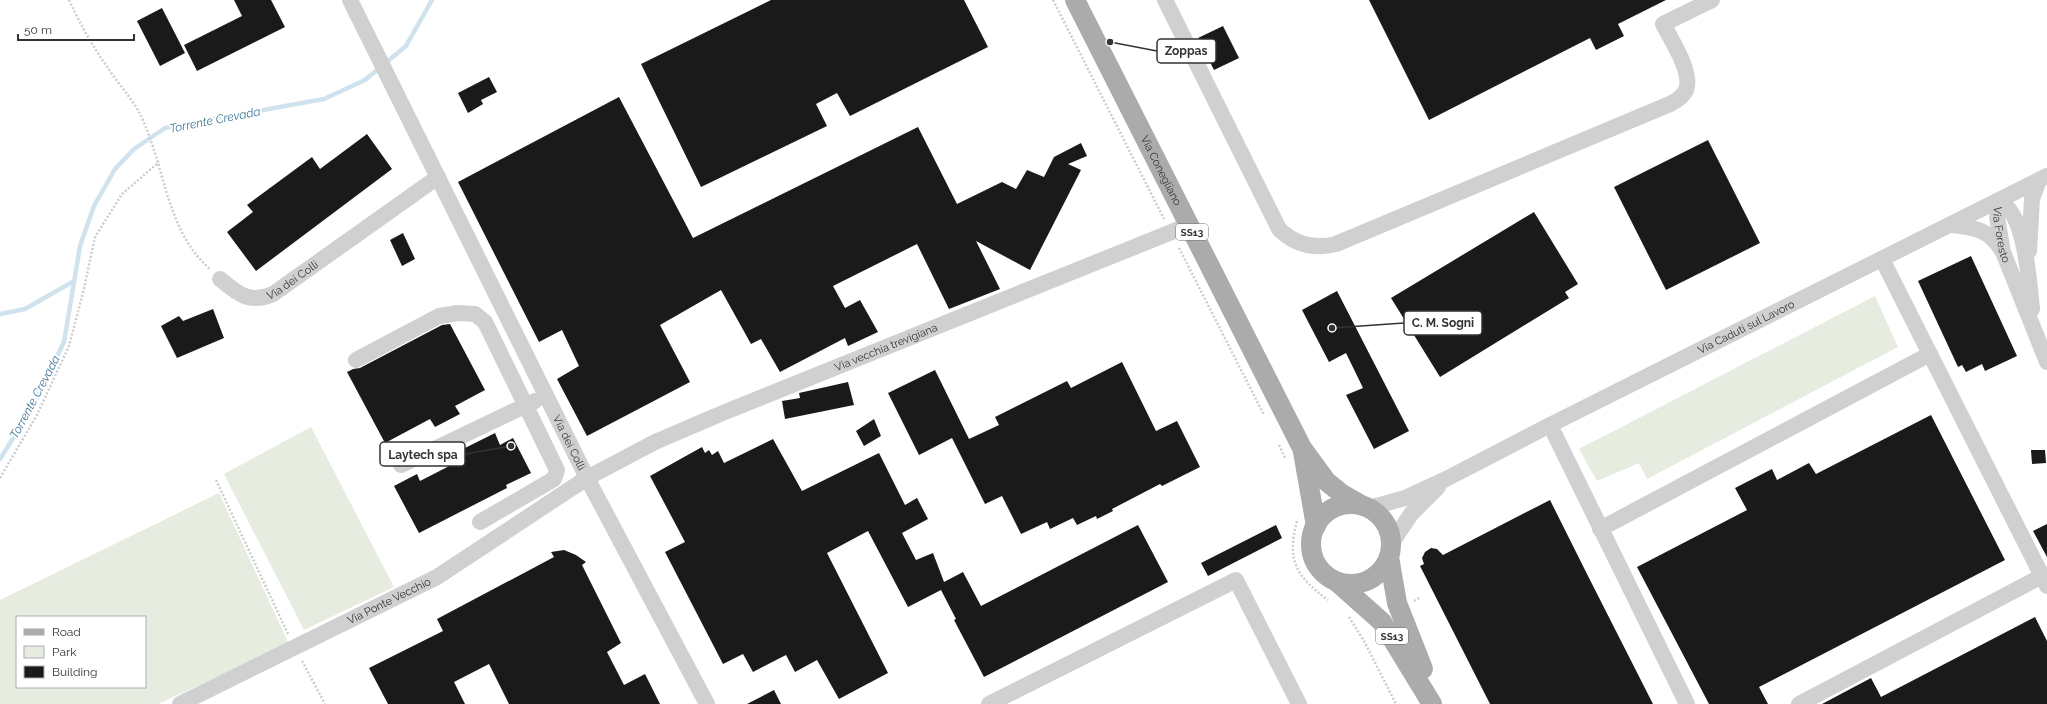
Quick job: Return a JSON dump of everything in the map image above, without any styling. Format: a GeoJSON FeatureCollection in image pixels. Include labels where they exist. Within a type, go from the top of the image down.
{"type":"FeatureCollection","features":[{"type":"Feature","properties":{"kind":"main road","name":"Via Conegliano"},"geometry":{"type":"LineString","coordinates":[[1075,0],[1302,448],[1326,481],[1342,494],[1365,507]]}},
{"type":"Feature","properties":{"kind":"main road","name":"Via Conegliano"},"geometry":{"type":"LineString","coordinates":[[1302,448],[1316,526]]}},
{"type":"Feature","properties":{"kind":"main road"},"geometry":{"type":"LineString","coordinates":[[1348,504],[1365,507],[1378,514],[1385,523],[1390,550],[1383,568],[1373,577],[1361,583],[1348,584],[1336,581],[1325,574],[1316,564],[1312,551],[1312,538],[1316,526],[1324,515],[1335,508],[1348,504]]}},
{"type":"Feature","properties":{"kind":"main road","name":"SS13"},"geometry":{"type":"LineString","coordinates":[[1390,550],[1397,603],[1436,704]]}},
{"type":"Feature","properties":{"kind":"main road","name":"SS13"},"geometry":{"type":"LineString","coordinates":[[1336,581],[1382,622],[1432,704]]}},
{"type":"Feature","properties":{"kind":"street","name":"Via dei Colli"},"geometry":{"type":"LineString","coordinates":[[350,0],[476,257],[587,478],[707,704]]}},
{"type":"Feature","properties":{"kind":"street"},"geometry":{"type":"LineString","coordinates":[[1166,0],[1279,229],[1286,236],[1295,241],[1317,247],[1336,244],[1670,104],[1683,94],[1688,81],[1686,70],[1663,24],[1712,0]]}},
{"type":"Feature","properties":{"kind":"street","name":"Via dei Colli"},"geometry":{"type":"LineString","coordinates":[[220,279],[241,296],[255,298],[273,294],[438,177]]}},
{"type":"Feature","properties":{"kind":"street"},"geometry":{"type":"LineString","coordinates":[[2028,273],[2032,199],[2043,178]]}},
{"type":"Feature","properties":{"kind":"street","name":"Via Caduti sul Lavoro"},"geometry":{"type":"LineString","coordinates":[[1365,507],[1405,498],[1446,479],[1550,425],[2043,178]]}},
{"type":"Feature","properties":{"kind":"street","name":"Via Foresto"},"geometry":{"type":"LineString","coordinates":[[2035,329],[2028,273],[2017,223],[2006,204],[1999,201],[1997,217],[2003,252],[2047,362]]}},
{"type":"Feature","properties":{"kind":"street","name":"Via vecchia trevigiana"},"geometry":{"type":"LineString","coordinates":[[587,478],[655,442],[725,412],[1188,225]]}},
{"type":"Feature","properties":{"kind":"street"},"geometry":{"type":"LineString","coordinates":[[1951,225],[1981,230],[1996,241],[2003,252]]}},
{"type":"Feature","properties":{"kind":"street"},"geometry":{"type":"LineString","coordinates":[[1799,704],[2044,581],[1882,259]]}},
{"type":"Feature","properties":{"kind":"street"},"geometry":{"type":"LineString","coordinates":[[356,360],[439,316],[458,313],[475,314],[485,322],[557,470],[554,479],[480,522]]}},
{"type":"Feature","properties":{"kind":"street"},"geometry":{"type":"LineString","coordinates":[[1600,529],[1930,354]]}},
{"type":"Feature","properties":{"kind":"street"},"geometry":{"type":"LineString","coordinates":[[401,465],[545,395]]}},
{"type":"Feature","properties":{"kind":"street"},"geometry":{"type":"LineString","coordinates":[[1550,425],[1687,704]]}},
{"type":"Feature","properties":{"kind":"street","name":"Via Ponte Vecchio"},"geometry":{"type":"LineString","coordinates":[[180,704],[438,577],[587,478]]}},
{"type":"Feature","properties":{"kind":"street","name":"Via Caduti sul Lavoro"},"geometry":{"type":"LineString","coordinates":[[1390,550],[1411,514],[1446,479]]}},
{"type":"Feature","properties":{"kind":"street"},"geometry":{"type":"LineString","coordinates":[[989,704],[1236,580],[1299,704]]}},
{"type":"Feature","properties":{"kind":"path"},"geometry":{"type":"LineString","coordinates":[[69,0],[100,57],[140,115],[159,162],[175,218],[184,235],[196,254],[220,279]]}},
{"type":"Feature","properties":{"kind":"path"},"geometry":{"type":"LineString","coordinates":[[1053,0],[1164,219]]}},
{"type":"Feature","properties":{"kind":"path"},"geometry":{"type":"LineString","coordinates":[[0,478],[37,415],[69,346],[84,293],[95,237],[122,194],[159,162]]}},
{"type":"Feature","properties":{"kind":"path"},"geometry":{"type":"LineString","coordinates":[[1179,248],[1266,419]]}},
{"type":"Feature","properties":{"kind":"path"},"geometry":{"type":"LineString","coordinates":[[1276,439],[1286,459]]}},
{"type":"Feature","properties":{"kind":"path"},"geometry":{"type":"LineString","coordinates":[[216,480],[294,648],[325,704]]}},
{"type":"Feature","properties":{"kind":"green space"},"geometry":{"type":"Polygon","coordinates":[[[1875,296],[1898,347],[1647,479],[1639,463],[1597,481],[1579,449],[1875,296]]]}},
{"type":"Feature","properties":{"kind":"green space"},"geometry":{"type":"Polygon","coordinates":[[[311,427],[394,587],[304,630],[224,474],[311,427]]]}},
{"type":"Feature","properties":{"kind":"green space"},"geometry":{"type":"Polygon","coordinates":[[[219,493],[289,644],[158,704],[0,704],[0,600],[219,493]]]}},
{"type":"Feature","properties":{"kind":"building"},"geometry":{"type":"Polygon","coordinates":[[[234,0],[271,0],[285,27],[197,71],[184,45],[242,16],[234,0]]]}},
{"type":"Feature","properties":{"kind":"building"},"geometry":{"type":"Polygon","coordinates":[[[771,0],[964,0],[988,47],[850,116],[837,93],[816,104],[827,126],[701,187],[641,64],[771,0]]]}},
{"type":"Feature","properties":{"kind":"building"},"geometry":{"type":"Polygon","coordinates":[[[1369,0],[1666,0],[1618,24],[1624,36],[1596,50],[1590,38],[1429,120],[1369,0]]]}},
{"type":"Feature","properties":{"kind":"building"},"geometry":{"type":"Polygon","coordinates":[[[162,8],[185,53],[160,66],[137,21],[162,8]]]}},
{"type":"Feature","properties":{"kind":"building"},"geometry":{"type":"Polygon","coordinates":[[[1223,26],[1239,58],[1214,70],[1198,38],[1223,26]]]}},
{"type":"Feature","properties":{"kind":"building"},"geometry":{"type":"Polygon","coordinates":[[[489,77],[497,92],[481,100],[483,104],[468,113],[458,93],[489,77]]]}},
{"type":"Feature","properties":{"kind":"building"},"geometry":{"type":"Polygon","coordinates":[[[619,97],[693,238],[918,127],[957,204],[1002,182],[1016,189],[1027,170],[1044,177],[1054,157],[1081,143],[1087,156],[1068,164],[1081,170],[1030,270],[976,241],[1000,289],[949,309],[917,244],[833,286],[845,308],[860,300],[878,332],[848,346],[845,338],[780,372],[761,339],[751,344],[721,290],[660,325],[690,382],[587,436],[557,379],[579,366],[562,330],[539,342],[458,182],[619,97]]]}},
{"type":"Feature","properties":{"kind":"building"},"geometry":{"type":"Polygon","coordinates":[[[367,134],[392,169],[256,271],[227,232],[253,212],[247,205],[312,157],[320,169],[367,134]]]}},
{"type":"Feature","properties":{"kind":"building"},"geometry":{"type":"Polygon","coordinates":[[[1708,140],[1760,243],[1666,290],[1614,187],[1708,140]]]}},
{"type":"Feature","properties":{"kind":"building"},"geometry":{"type":"Polygon","coordinates":[[[1534,212],[1578,284],[1565,292],[1569,298],[1440,377],[1391,298],[1534,212]]]}},
{"type":"Feature","properties":{"kind":"building"},"geometry":{"type":"Polygon","coordinates":[[[403,233],[415,259],[402,266],[390,240],[403,233]]]}},
{"type":"Feature","properties":{"kind":"building"},"geometry":{"type":"Polygon","coordinates":[[[1971,256],[2017,356],[1985,371],[1982,364],[1966,372],[1962,365],[1958,367],[1918,281],[1971,256]]]}},
{"type":"Feature","properties":{"kind":"building"},"geometry":{"type":"Polygon","coordinates":[[[1337,291],[1409,431],[1374,449],[1346,395],[1363,388],[1346,353],[1329,362],[1302,310],[1337,291]]]}},
{"type":"Feature","properties":{"kind":"building"},"geometry":{"type":"Polygon","coordinates":[[[213,309],[224,338],[177,358],[161,326],[179,316],[183,321],[213,309]]]}},
{"type":"Feature","properties":{"kind":"building"},"geometry":{"type":"Polygon","coordinates":[[[450,324],[485,390],[455,406],[460,414],[435,427],[430,419],[385,443],[347,372],[360,368],[442,325],[450,324]]]}},
{"type":"Feature","properties":{"kind":"building"},"geometry":{"type":"Polygon","coordinates":[[[1122,362],[1156,431],[1177,421],[1200,467],[1162,486],[1160,484],[1112,509],[1113,511],[1097,519],[1096,516],[1077,525],[1073,518],[1050,529],[1047,522],[1021,534],[1002,496],[985,504],[952,438],[919,455],[888,393],[935,370],[969,439],[999,425],[995,417],[1067,381],[1071,388],[1122,362]]]}},
{"type":"Feature","properties":{"kind":"building"},"geometry":{"type":"Polygon","coordinates":[[[848,382],[854,405],[785,419],[782,401],[800,398],[799,393],[848,382]]]}},
{"type":"Feature","properties":{"kind":"building"},"geometry":{"type":"Polygon","coordinates":[[[1931,415],[2005,560],[1759,687],[1768,704],[1709,704],[1637,567],[1747,510],[1735,488],[1772,469],[1777,480],[1809,463],[1816,474],[1931,415]]]}},
{"type":"Feature","properties":{"kind":"building"},"geometry":{"type":"Polygon","coordinates":[[[874,419],[881,436],[864,446],[856,431],[874,419]]]}},
{"type":"Feature","properties":{"kind":"building"},"geometry":{"type":"Polygon","coordinates":[[[495,433],[500,445],[513,438],[531,473],[506,485],[507,488],[419,533],[394,486],[417,474],[420,481],[461,460],[457,452],[495,433]]]}},
{"type":"Feature","properties":{"kind":"building"},"geometry":{"type":"Polygon","coordinates":[[[773,439],[802,491],[879,453],[905,505],[917,498],[928,519],[902,533],[916,560],[933,553],[944,582],[963,572],[981,606],[1138,525],[1168,582],[984,677],[954,620],[956,619],[941,590],[908,607],[868,531],[827,553],[888,673],[839,699],[817,660],[795,672],[786,655],[753,672],[743,654],[723,664],[665,552],[685,542],[650,476],[702,447],[705,453],[709,450],[712,455],[718,451],[724,463],[773,439]]]}},
{"type":"Feature","properties":{"kind":"building"},"geometry":{"type":"Polygon","coordinates":[[[2031,450],[2045,450],[2046,463],[2032,464],[2031,450]]]}},
{"type":"Feature","properties":{"kind":"building"},"geometry":{"type":"Polygon","coordinates":[[[1550,500],[1653,704],[1490,704],[1420,566],[1424,564],[1422,558],[1425,552],[1431,548],[1437,549],[1443,555],[1550,500]]]}},
{"type":"Feature","properties":{"kind":"building"},"geometry":{"type":"Polygon","coordinates":[[[2047,524],[2047,557],[2033,531],[2047,524]]]}},
{"type":"Feature","properties":{"kind":"building"},"geometry":{"type":"Polygon","coordinates":[[[1276,525],[1282,538],[1208,576],[1201,563],[1276,525]]]}},
{"type":"Feature","properties":{"kind":"building"},"geometry":{"type":"Polygon","coordinates":[[[564,550],[576,555],[586,562],[582,565],[621,643],[607,652],[624,685],[645,674],[660,704],[509,704],[489,664],[454,682],[465,704],[388,704],[369,668],[443,631],[437,619],[554,557],[551,552],[564,550]]]}},
{"type":"Feature","properties":{"kind":"building"},"geometry":{"type":"Polygon","coordinates":[[[2035,617],[2047,641],[2047,704],[1822,704],[1871,678],[1881,697],[2035,617]]]}},
{"type":"Feature","properties":{"kind":"building"},"geometry":{"type":"Polygon","coordinates":[[[774,690],[781,704],[747,704],[774,690]]]}},
{"type":"Feature","properties":{"kind":"waterway","name":"Torrente Crevada"},"geometry":{"type":"LineString","coordinates":[[0,459],[32,408],[64,342],[80,246],[94,206],[115,169],[134,149],[165,128],[324,99],[365,80],[406,46],[432,0]]}},
{"type":"Feature","properties":{"kind":"waterway"},"geometry":{"type":"LineString","coordinates":[[0,314],[25,309],[74,281]]}},
{"type":"Feature","properties":{"kind":"place","name":"Zoppas"},"geometry":{"type":"Point","coordinates":[1110,42]}},
{"type":"Feature","properties":{"kind":"place","name":"C. M. Sogni"},"geometry":{"type":"Point","coordinates":[1332,328]}},
{"type":"Feature","properties":{"kind":"place","name":"Laytech spa"},"geometry":{"type":"Point","coordinates":[511,446]}}]}
